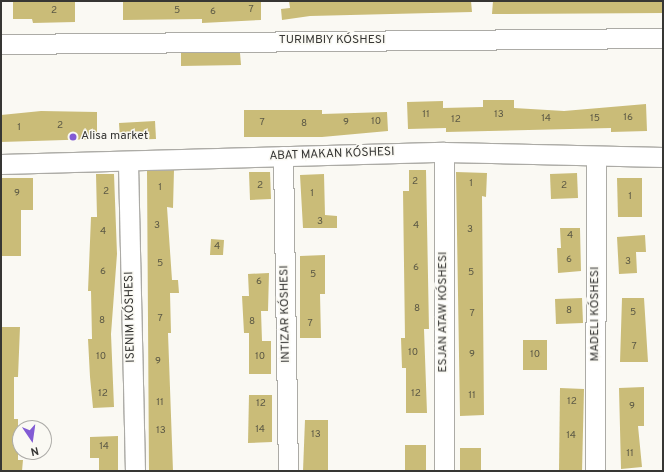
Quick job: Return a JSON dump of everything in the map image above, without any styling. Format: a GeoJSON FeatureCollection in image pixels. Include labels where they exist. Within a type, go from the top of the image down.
{"type":"FeatureCollection","features":[{"type":"Feature","properties":{"kind":"street"},"geometry":{"type":"LineString","coordinates":[[1,44],[663,38]]}},
{"type":"Feature","properties":{"kind":"street","name":"ABAT MAKAN KÓSHESI"},"geometry":{"type":"LineString","coordinates":[[1,164],[128,163],[283,156],[444,152],[663,157]]}},
{"type":"Feature","properties":{"kind":"street","name":"ESJAN ATAW KÓSHESI"},"geometry":{"type":"LineString","coordinates":[[444,152],[444,471]]}},
{"type":"Feature","properties":{"kind":"street","name":"INTIZAR KÓSHESI"},"geometry":{"type":"LineString","coordinates":[[283,156],[288,471]]}},
{"type":"Feature","properties":{"kind":"street","name":"MADELI KÓSHESI"},"geometry":{"type":"LineString","coordinates":[[595,471],[596,156]]}},
{"type":"Feature","properties":{"kind":"street","name":"ISENIM KÓSHESI"},"geometry":{"type":"LineString","coordinates":[[128,163],[135,471]]}},
{"type":"Feature","properties":{"kind":"building"},"geometry":{"type":"Polygon","coordinates":[[[13,1],[75,1],[75,22],[33,23],[32,19],[13,19],[13,1]]]}},
{"type":"Feature","properties":{"kind":"building"},"geometry":{"type":"Polygon","coordinates":[[[123,1],[261,1],[261,20],[202,23],[202,19],[123,20],[123,1]]]}},
{"type":"Feature","properties":{"kind":"building"},"geometry":{"type":"Polygon","coordinates":[[[289,1],[471,1],[472,12],[310,16],[282,20],[281,9],[290,8],[289,1]]]}},
{"type":"Feature","properties":{"kind":"building"},"geometry":{"type":"Polygon","coordinates":[[[493,1],[663,1],[663,13],[492,14],[493,1]]]}},
{"type":"Feature","properties":{"kind":"building"},"geometry":{"type":"Polygon","coordinates":[[[181,53],[240,53],[241,65],[181,66],[181,53]]]}},
{"type":"Feature","properties":{"kind":"building"},"geometry":{"type":"Polygon","coordinates":[[[483,100],[514,100],[514,108],[564,111],[646,104],[647,131],[611,132],[611,128],[446,132],[446,128],[408,129],[407,102],[443,101],[443,108],[483,107],[483,100]]]}},
{"type":"Feature","properties":{"kind":"building"},"geometry":{"type":"Polygon","coordinates":[[[244,110],[322,110],[322,114],[387,112],[388,131],[322,137],[244,137],[244,110]]]}},
{"type":"Feature","properties":{"kind":"building"},"geometry":{"type":"Polygon","coordinates":[[[41,111],[97,112],[97,139],[1,142],[1,115],[41,111]]]}},
{"type":"Feature","properties":{"kind":"building"},"geometry":{"type":"Polygon","coordinates":[[[155,121],[156,139],[120,140],[119,123],[155,121]]]}},
{"type":"Feature","properties":{"kind":"building"},"geometry":{"type":"Polygon","coordinates":[[[174,170],[173,208],[167,207],[172,280],[178,280],[179,293],[170,293],[171,333],[168,333],[173,471],[149,471],[147,171],[174,170]]]}},
{"type":"Feature","properties":{"kind":"building"},"geometry":{"type":"Polygon","coordinates":[[[409,170],[426,170],[429,329],[424,329],[427,413],[406,413],[406,368],[402,368],[401,338],[405,338],[403,191],[409,191],[409,170]]]}},
{"type":"Feature","properties":{"kind":"building"},"geometry":{"type":"Polygon","coordinates":[[[249,172],[270,172],[271,199],[250,200],[249,172]]]}},
{"type":"Feature","properties":{"kind":"building"},"geometry":{"type":"Polygon","coordinates":[[[456,172],[487,173],[486,197],[482,196],[484,415],[460,416],[456,172]]]}},
{"type":"Feature","properties":{"kind":"building"},"geometry":{"type":"Polygon","coordinates":[[[577,173],[578,198],[551,199],[550,174],[577,173]]]}},
{"type":"Feature","properties":{"kind":"building"},"geometry":{"type":"Polygon","coordinates":[[[96,174],[114,174],[117,254],[111,334],[114,407],[93,408],[88,339],[92,339],[91,291],[88,291],[91,217],[97,217],[96,174]]]}},
{"type":"Feature","properties":{"kind":"building"},"geometry":{"type":"Polygon","coordinates":[[[324,174],[325,215],[337,216],[337,228],[303,228],[300,175],[324,174]]]}},
{"type":"Feature","properties":{"kind":"building"},"geometry":{"type":"Polygon","coordinates":[[[1,178],[33,178],[33,210],[21,210],[21,256],[1,256],[1,178]]]}},
{"type":"Feature","properties":{"kind":"building"},"geometry":{"type":"Polygon","coordinates":[[[617,178],[642,178],[642,217],[618,217],[617,178]]]}},
{"type":"Feature","properties":{"kind":"building"},"geometry":{"type":"Polygon","coordinates":[[[560,228],[580,228],[581,271],[558,273],[557,248],[561,248],[560,228]]]}},
{"type":"Feature","properties":{"kind":"building"},"geometry":{"type":"Polygon","coordinates":[[[645,235],[646,252],[636,252],[637,273],[619,274],[617,237],[645,235]]]}},
{"type":"Feature","properties":{"kind":"building"},"geometry":{"type":"Polygon","coordinates":[[[211,239],[224,240],[223,255],[210,255],[211,239]]]}},
{"type":"Feature","properties":{"kind":"building"},"geometry":{"type":"Polygon","coordinates":[[[325,255],[325,294],[320,294],[321,338],[300,338],[300,256],[325,255]]]}},
{"type":"Feature","properties":{"kind":"building"},"geometry":{"type":"Polygon","coordinates":[[[269,273],[268,311],[261,311],[262,341],[271,341],[271,374],[249,374],[249,333],[244,333],[242,296],[249,296],[248,274],[269,273]]]}},
{"type":"Feature","properties":{"kind":"building"},"geometry":{"type":"Polygon","coordinates":[[[582,298],[583,323],[556,324],[555,299],[582,298]]]}},
{"type":"Feature","properties":{"kind":"building"},"geometry":{"type":"Polygon","coordinates":[[[622,298],[644,298],[648,362],[620,362],[622,298]]]}},
{"type":"Feature","properties":{"kind":"building"},"geometry":{"type":"Polygon","coordinates":[[[1,327],[20,327],[18,377],[14,377],[14,419],[18,420],[12,420],[12,460],[23,460],[22,471],[1,471],[1,327]]]}},
{"type":"Feature","properties":{"kind":"building"},"geometry":{"type":"Polygon","coordinates":[[[523,340],[547,340],[547,370],[523,370],[523,340]]]}},
{"type":"Feature","properties":{"kind":"building"},"geometry":{"type":"Polygon","coordinates":[[[644,387],[644,426],[638,426],[642,467],[621,469],[619,388],[644,387]]]}},
{"type":"Feature","properties":{"kind":"building"},"geometry":{"type":"Polygon","coordinates":[[[560,388],[584,389],[582,471],[559,471],[560,388]]]}},
{"type":"Feature","properties":{"kind":"building"},"geometry":{"type":"Polygon","coordinates":[[[249,395],[272,395],[272,442],[248,443],[249,395]]]}},
{"type":"Feature","properties":{"kind":"building"},"geometry":{"type":"Polygon","coordinates":[[[305,420],[328,420],[328,471],[303,471],[305,420]]]}},
{"type":"Feature","properties":{"kind":"building"},"geometry":{"type":"Polygon","coordinates":[[[118,436],[118,471],[99,471],[99,458],[90,458],[90,437],[118,436]]]}},
{"type":"Feature","properties":{"kind":"building"},"geometry":{"type":"Polygon","coordinates":[[[405,445],[426,445],[426,471],[405,471],[405,445]]]}},
{"type":"Feature","properties":{"kind":"building"},"geometry":{"type":"Polygon","coordinates":[[[460,448],[481,448],[481,471],[460,471],[460,448]]]}},
{"type":"Feature","properties":{"kind":"place","name":"Alisa market"},"geometry":{"type":"Point","coordinates":[73,137]}}]}
